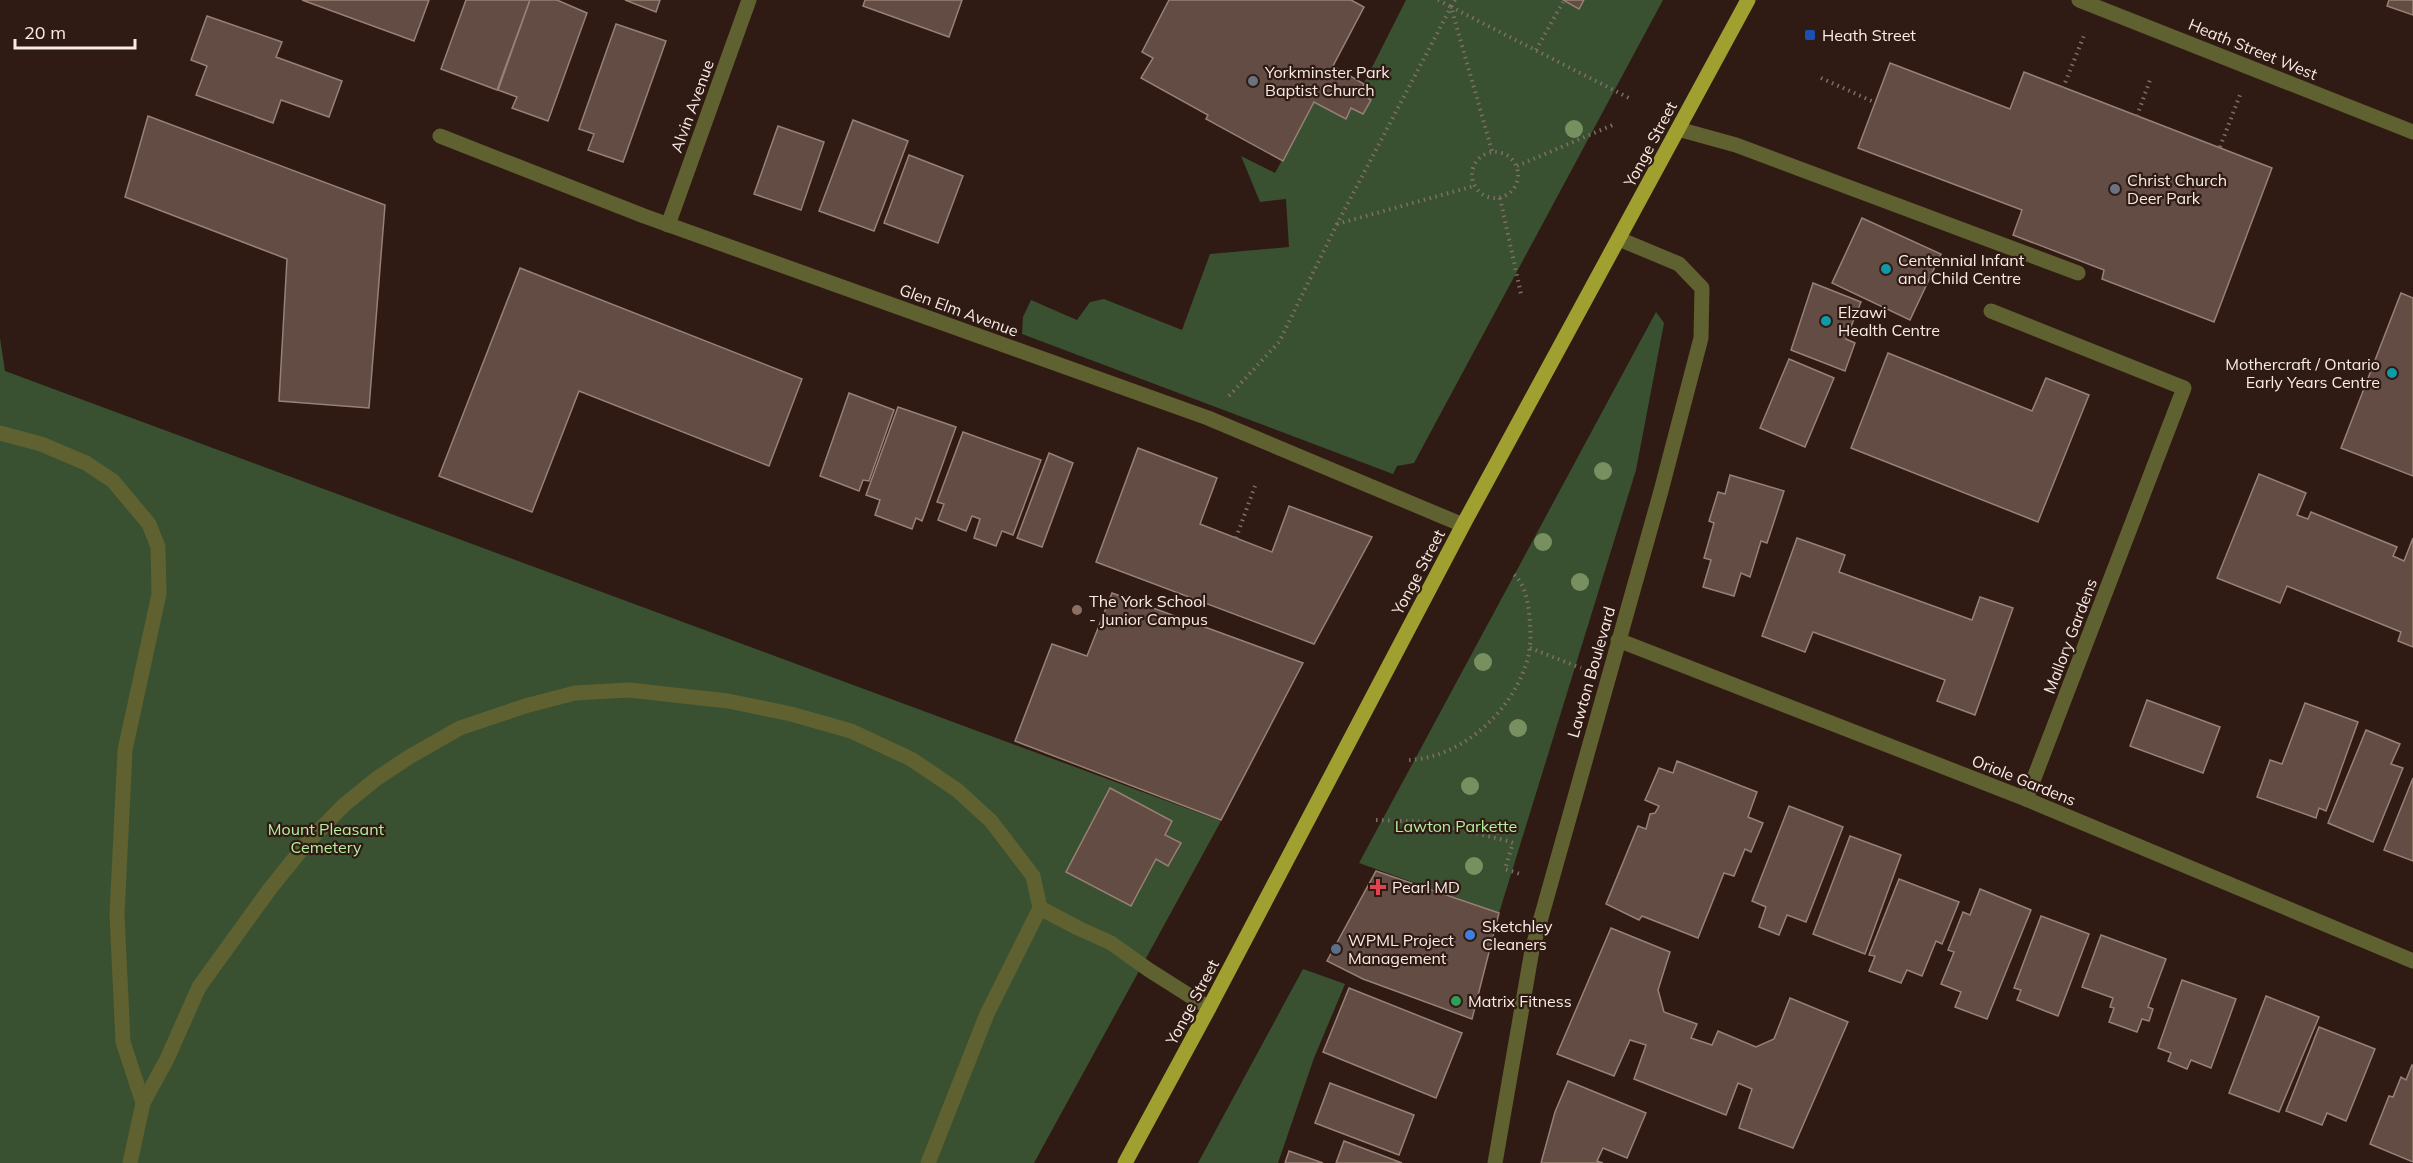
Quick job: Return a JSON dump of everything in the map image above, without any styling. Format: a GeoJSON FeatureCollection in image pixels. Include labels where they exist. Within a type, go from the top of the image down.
{"type":"FeatureCollection","features":[{"type":"Feature","properties":{"kind":"main road","name":"Yonge Street"},"geometry":{"type":"LineString","coordinates":[[1125,1163],[1463,525],[1748,0]]}},
{"type":"Feature","properties":{"kind":"street","name":"Alvin Avenue"},"geometry":{"type":"LineString","coordinates":[[668,225],[749,0]]}},
{"type":"Feature","properties":{"kind":"street","name":"Heath Street West"},"geometry":{"type":"LineString","coordinates":[[2079,0],[2413,132]]}},
{"type":"Feature","properties":{"kind":"street"},"geometry":{"type":"LineString","coordinates":[[1678,129],[1736,145],[2078,273]]}},
{"type":"Feature","properties":{"kind":"street","name":"Glen Elm Avenue"},"geometry":{"type":"LineString","coordinates":[[440,136],[668,225],[1208,418],[1463,525]]}},
{"type":"Feature","properties":{"kind":"street","name":"Lawton Boulevard"},"geometry":{"type":"LineString","coordinates":[[1495,1163],[1532,950],[1663,483],[1701,338],[1702,288],[1678,264],[1619,239]]}},
{"type":"Feature","properties":{"kind":"street","name":"Mallory Gardens"},"geometry":{"type":"LineString","coordinates":[[1991,311],[2184,388],[2026,799]]}},
{"type":"Feature","properties":{"kind":"street"},"geometry":{"type":"LineString","coordinates":[[0,433],[41,444],[86,463],[113,481],[149,524],[158,547],[159,594],[125,750],[117,915],[123,1042],[143,1103]]}},
{"type":"Feature","properties":{"kind":"street","name":"Oriole Gardens"},"geometry":{"type":"LineString","coordinates":[[1618,640],[2026,799],[2413,960]]}},
{"type":"Feature","properties":{"kind":"street"},"geometry":{"type":"LineString","coordinates":[[130,1163],[143,1103],[167,1059],[199,987],[269,890],[306,844],[344,805],[376,779],[409,757],[460,728],[525,706],[575,693],[629,690],[728,701],[791,714],[851,731],[911,759],[957,789],[991,821],[1033,876],[1040,908],[987,1014],[928,1163]]}},
{"type":"Feature","properties":{"kind":"street"},"geometry":{"type":"LineString","coordinates":[[1040,908],[1111,943],[1209,1008]]}},
{"type":"Feature","properties":{"kind":"path"},"geometry":{"type":"LineString","coordinates":[[1438,0],[1629,98]]}},
{"type":"Feature","properties":{"kind":"path"},"geometry":{"type":"LineString","coordinates":[[1208,418],[1279,342],[1337,224],[1455,0]]}},
{"type":"Feature","properties":{"kind":"path"},"geometry":{"type":"LineString","coordinates":[[1536,50],[1563,2]]}},
{"type":"Feature","properties":{"kind":"path"},"geometry":{"type":"LineString","coordinates":[[1451,7],[1492,151]]}},
{"type":"Feature","properties":{"kind":"path"},"geometry":{"type":"LineString","coordinates":[[2063,88],[2097,7]]}},
{"type":"Feature","properties":{"kind":"path"},"geometry":{"type":"LineString","coordinates":[[2220,147],[2251,68]]}},
{"type":"Feature","properties":{"kind":"path"},"geometry":{"type":"LineString","coordinates":[[1821,78],[1876,103]]}},
{"type":"Feature","properties":{"kind":"path"},"geometry":{"type":"LineString","coordinates":[[2137,116],[2150,80]]}},
{"type":"Feature","properties":{"kind":"path"},"geometry":{"type":"LineString","coordinates":[[1517,166],[1615,124]]}},
{"type":"Feature","properties":{"kind":"path"},"geometry":{"type":"LineString","coordinates":[[1492,151],[1507,154],[1517,166],[1516,186],[1500,198],[1485,196],[1474,186],[1471,171],[1478,158],[1492,151]]}},
{"type":"Feature","properties":{"kind":"path"},"geometry":{"type":"LineString","coordinates":[[1337,224],[1474,186]]}},
{"type":"Feature","properties":{"kind":"path"},"geometry":{"type":"LineString","coordinates":[[1500,198],[1521,294]]}},
{"type":"Feature","properties":{"kind":"path"},"geometry":{"type":"LineString","coordinates":[[1236,538],[1255,486]]}},
{"type":"Feature","properties":{"kind":"path"},"geometry":{"type":"LineString","coordinates":[[1409,760],[1452,749],[1476,734],[1498,713],[1513,694],[1530,648],[1531,629],[1527,597],[1519,580],[1510,572]]}},
{"type":"Feature","properties":{"kind":"path"},"geometry":{"type":"LineString","coordinates":[[1530,648],[1582,668]]}},
{"type":"Feature","properties":{"kind":"path"},"geometry":{"type":"LineString","coordinates":[[1376,820],[1429,822],[1508,841],[1513,843],[1505,869],[1520,874]]}},
{"type":"Feature","properties":{"kind":"green space"},"geometry":{"type":"Polygon","coordinates":[[[1406,0],[1561,0],[1579,9],[1585,0],[1663,0],[1414,463],[1397,466],[1393,474],[1022,334],[1023,317],[1031,300],[1077,320],[1090,302],[1104,299],[1182,330],[1210,254],[1289,247],[1286,199],[1260,202],[1241,156],[1275,173],[1314,102],[1346,118],[1351,108],[1363,114],[1371,100],[1359,93],[1406,0]]]}},
{"type":"Feature","properties":{"kind":"green space","name":"Lawton Parkette"},"geometry":{"type":"Polygon","coordinates":[[[1656,312],[1664,323],[1636,470],[1499,913],[1359,863],[1656,312]]]}},
{"type":"Feature","properties":{"kind":"green space","name":"Mount Pleasant Cemetery"},"geometry":{"type":"Polygon","coordinates":[[[0,338],[5,371],[1221,821],[1034,1163],[0,1163],[0,338]]]}},
{"type":"Feature","properties":{"kind":"green space"},"geometry":{"type":"Polygon","coordinates":[[[1303,969],[1345,984],[1314,1058],[1278,1163],[1198,1163],[1303,969]]]}},
{"type":"Feature","properties":{"kind":"building"},"geometry":{"type":"Polygon","coordinates":[[[302,0],[429,0],[414,41],[302,0]]]}},
{"type":"Feature","properties":{"kind":"building"},"geometry":{"type":"Polygon","coordinates":[[[466,0],[530,0],[497,90],[441,69],[466,0]]]}},
{"type":"Feature","properties":{"kind":"building"},"geometry":{"type":"Polygon","coordinates":[[[530,0],[557,0],[587,13],[548,121],[512,108],[517,97],[498,90],[530,0]]]}},
{"type":"Feature","properties":{"kind":"building"},"geometry":{"type":"Polygon","coordinates":[[[625,0],[660,0],[656,12],[625,0]]]}},
{"type":"Feature","properties":{"kind":"building"},"geometry":{"type":"Polygon","coordinates":[[[865,0],[962,0],[949,37],[863,6],[865,0]]]}},
{"type":"Feature","properties":{"kind":"building","name":"Yorkminster Park Baptist Church"},"geometry":{"type":"Polygon","coordinates":[[[1169,0],[1351,0],[1364,7],[1333,66],[1364,84],[1359,93],[1371,100],[1363,114],[1351,108],[1346,119],[1314,102],[1283,161],[1206,119],[1208,115],[1141,78],[1153,58],[1142,52],[1169,0]]]}},
{"type":"Feature","properties":{"kind":"building"},"geometry":{"type":"Polygon","coordinates":[[[1563,0],[1584,0],[1579,9],[1563,0]]]}},
{"type":"Feature","properties":{"kind":"building"},"geometry":{"type":"Polygon","coordinates":[[[2389,0],[2413,0],[2413,15],[2387,6],[2389,0]]]}},
{"type":"Feature","properties":{"kind":"building"},"geometry":{"type":"Polygon","coordinates":[[[207,16],[282,42],[276,57],[342,81],[329,117],[281,100],[273,123],[196,95],[207,66],[191,60],[207,16]]]}},
{"type":"Feature","properties":{"kind":"building"},"geometry":{"type":"Polygon","coordinates":[[[616,24],[666,41],[623,162],[588,150],[594,134],[579,129],[616,24]]]}},
{"type":"Feature","properties":{"kind":"building","name":"Christ Church Deer Park"},"geometry":{"type":"Polygon","coordinates":[[[1890,63],[2010,109],[2024,72],[2272,168],[2214,322],[2102,279],[2104,270],[2013,235],[2022,210],[1858,148],[1890,63]]]}},
{"type":"Feature","properties":{"kind":"building"},"geometry":{"type":"Polygon","coordinates":[[[148,116],[385,205],[369,408],[279,401],[287,259],[125,197],[148,116]]]}},
{"type":"Feature","properties":{"kind":"building"},"geometry":{"type":"Polygon","coordinates":[[[853,120],[908,141],[874,231],[819,211],[853,120]]]}},
{"type":"Feature","properties":{"kind":"building"},"geometry":{"type":"Polygon","coordinates":[[[778,126],[824,142],[801,210],[754,194],[778,126]]]}},
{"type":"Feature","properties":{"kind":"building"},"geometry":{"type":"Polygon","coordinates":[[[909,155],[963,176],[938,243],[884,223],[909,155]]]}},
{"type":"Feature","properties":{"kind":"building","name":"Centennial Infant and Child Centre"},"geometry":{"type":"Polygon","coordinates":[[[1862,218],[1941,254],[1910,320],[1832,283],[1862,218]]]}},
{"type":"Feature","properties":{"kind":"building"},"geometry":{"type":"Polygon","coordinates":[[[520,268],[802,379],[769,466],[579,391],[532,512],[439,476],[520,268]]]}},
{"type":"Feature","properties":{"kind":"building","name":"Elzawi Health Centre"},"geometry":{"type":"Polygon","coordinates":[[[1813,283],[1861,302],[1846,339],[1855,343],[1845,371],[1791,350],[1813,283]]]}},
{"type":"Feature","properties":{"kind":"building","name":"Mothercraft / Ontario Early Years Centre"},"geometry":{"type":"Polygon","coordinates":[[[2401,293],[2413,298],[2413,476],[2341,448],[2401,293]]]}},
{"type":"Feature","properties":{"kind":"building"},"geometry":{"type":"Polygon","coordinates":[[[1888,353],[2032,411],[2046,378],[2089,395],[2038,522],[1851,448],[1888,353]]]}},
{"type":"Feature","properties":{"kind":"building"},"geometry":{"type":"Polygon","coordinates":[[[1789,359],[1834,378],[1805,447],[1760,428],[1789,359]]]}},
{"type":"Feature","properties":{"kind":"building"},"geometry":{"type":"Polygon","coordinates":[[[849,393],[894,410],[869,481],[863,480],[859,491],[820,476],[849,393]]]}},
{"type":"Feature","properties":{"kind":"building"},"geometry":{"type":"Polygon","coordinates":[[[898,407],[956,427],[922,521],[916,518],[912,529],[875,515],[880,500],[866,495],[898,407]]]}},
{"type":"Feature","properties":{"kind":"building"},"geometry":{"type":"Polygon","coordinates":[[[963,432],[1041,460],[1013,535],[1002,531],[996,546],[974,538],[980,519],[972,516],[966,531],[938,520],[944,504],[937,502],[963,432]]]}},
{"type":"Feature","properties":{"kind":"building"},"geometry":{"type":"Polygon","coordinates":[[[1138,448],[1217,478],[1200,524],[1272,552],[1289,506],[1372,537],[1314,644],[1096,562],[1138,448]]]}},
{"type":"Feature","properties":{"kind":"building"},"geometry":{"type":"Polygon","coordinates":[[[1049,453],[1073,463],[1042,547],[1017,538],[1049,453]]]}},
{"type":"Feature","properties":{"kind":"building"},"geometry":{"type":"Polygon","coordinates":[[[2259,474],[2306,493],[2297,515],[2308,519],[2311,512],[2397,547],[2393,556],[2404,561],[2413,538],[2413,647],[2398,641],[2401,632],[2287,586],[2280,603],[2217,578],[2259,474]]]}},
{"type":"Feature","properties":{"kind":"building"},"geometry":{"type":"Polygon","coordinates":[[[1730,475],[1784,491],[1767,543],[1761,541],[1750,577],[1741,573],[1734,596],[1703,587],[1711,560],[1704,558],[1714,523],[1709,521],[1718,492],[1725,494],[1730,475]]]}},
{"type":"Feature","properties":{"kind":"building"},"geometry":{"type":"Polygon","coordinates":[[[1797,538],[1845,555],[1839,572],[1972,620],[1980,597],[2013,608],[1975,715],[1937,701],[1945,680],[1813,632],[1805,652],[1762,636],[1797,538]]]}},
{"type":"Feature","properties":{"kind":"building"},"geometry":{"type":"Polygon","coordinates":[[[1112,593],[1303,663],[1221,820],[1015,741],[1052,644],[1087,656],[1112,593]]]}},
{"type":"Feature","properties":{"kind":"building"},"geometry":{"type":"Polygon","coordinates":[[[2147,700],[2220,727],[2203,773],[2130,746],[2147,700]]]}},
{"type":"Feature","properties":{"kind":"building"},"geometry":{"type":"Polygon","coordinates":[[[2305,703],[2358,722],[2326,811],[2319,808],[2316,818],[2257,797],[2270,760],[2282,764],[2305,703]]]}},
{"type":"Feature","properties":{"kind":"building"},"geometry":{"type":"Polygon","coordinates":[[[2366,730],[2400,744],[2391,764],[2403,768],[2373,842],[2328,823],[2366,730]]]}},
{"type":"Feature","properties":{"kind":"building"},"geometry":{"type":"Polygon","coordinates":[[[1677,761],[1757,792],[1748,817],[1763,823],[1751,852],[1745,849],[1734,876],[1724,873],[1698,938],[1642,916],[1639,920],[1606,904],[1638,826],[1646,829],[1650,814],[1655,813],[1659,806],[1645,800],[1659,768],[1673,773],[1677,761]]]}},
{"type":"Feature","properties":{"kind":"building"},"geometry":{"type":"Polygon","coordinates":[[[2413,778],[2413,861],[2384,850],[2413,778]]]}},
{"type":"Feature","properties":{"kind":"building"},"geometry":{"type":"Polygon","coordinates":[[[1110,788],[1172,821],[1165,835],[1181,843],[1168,866],[1156,859],[1131,906],[1066,872],[1110,788]]]}},
{"type":"Feature","properties":{"kind":"building"},"geometry":{"type":"Polygon","coordinates":[[[1789,806],[1843,827],[1806,922],[1787,915],[1779,935],[1759,927],[1766,907],[1752,901],[1789,806]]]}},
{"type":"Feature","properties":{"kind":"building"},"geometry":{"type":"Polygon","coordinates":[[[1850,836],[1901,855],[1865,954],[1813,934],[1850,836]]]}},
{"type":"Feature","properties":{"kind":"building"},"geometry":{"type":"Polygon","coordinates":[[[1376,871],[1499,913],[1472,1019],[1363,979],[1327,961],[1376,871]]]}},
{"type":"Feature","properties":{"kind":"building"},"geometry":{"type":"Polygon","coordinates":[[[1899,879],[1959,902],[1942,944],[1936,941],[1922,976],[1907,970],[1901,983],[1869,971],[1875,956],[1869,955],[1899,879]]]}},
{"type":"Feature","properties":{"kind":"building"},"geometry":{"type":"Polygon","coordinates":[[[1980,889],[2031,910],[1987,1019],[1955,1007],[1961,992],[1941,984],[1954,952],[1948,950],[1963,912],[1970,915],[1980,889]]]}},
{"type":"Feature","properties":{"kind":"building"},"geometry":{"type":"Polygon","coordinates":[[[2041,916],[2089,934],[2058,1016],[2017,1000],[2021,990],[2014,988],[2041,916]]]}},
{"type":"Feature","properties":{"kind":"building"},"geometry":{"type":"Polygon","coordinates":[[[1611,928],[1670,952],[1658,990],[1664,1012],[1697,1024],[1691,1038],[1712,1045],[1718,1031],[1756,1047],[1774,1039],[1790,998],[1848,1022],[1793,1148],[1739,1128],[1752,1089],[1738,1083],[1726,1115],[1634,1079],[1646,1045],[1630,1040],[1614,1076],[1557,1054],[1611,928]]]}},
{"type":"Feature","properties":{"kind":"building"},"geometry":{"type":"Polygon","coordinates":[[[2101,935],[2166,959],[2148,1007],[2153,1009],[2149,1021],[2142,1019],[2137,1032],[2109,1022],[2114,1008],[2110,1007],[2113,998],[2082,987],[2101,935]]]}},
{"type":"Feature","properties":{"kind":"building"},"geometry":{"type":"Polygon","coordinates":[[[2182,980],[2236,999],[2211,1068],[2191,1060],[2187,1069],[2168,1061],[2171,1053],[2158,1048],[2182,980]]]}},
{"type":"Feature","properties":{"kind":"building"},"geometry":{"type":"Polygon","coordinates":[[[1349,988],[1462,1033],[1436,1098],[1323,1052],[1349,988]]]}},
{"type":"Feature","properties":{"kind":"building"},"geometry":{"type":"Polygon","coordinates":[[[2266,996],[2319,1017],[2279,1112],[2229,1093],[2266,996]]]}},
{"type":"Feature","properties":{"kind":"building"},"geometry":{"type":"Polygon","coordinates":[[[2319,1027],[2375,1049],[2346,1121],[2327,1113],[2322,1125],[2286,1111],[2319,1027]]]}},
{"type":"Feature","properties":{"kind":"building"},"geometry":{"type":"Polygon","coordinates":[[[2412,1065],[2413,1162],[2370,1144],[2389,1096],[2393,1097],[2401,1077],[2406,1080],[2412,1065]]]}},
{"type":"Feature","properties":{"kind":"building"},"geometry":{"type":"Polygon","coordinates":[[[1568,1081],[1646,1113],[1627,1158],[1603,1148],[1597,1161],[1603,1163],[1541,1163],[1555,1112],[1568,1081]]]}},
{"type":"Feature","properties":{"kind":"building"},"geometry":{"type":"Polygon","coordinates":[[[1330,1083],[1414,1115],[1399,1155],[1315,1123],[1330,1083]]]}},
{"type":"Feature","properties":{"kind":"building"},"geometry":{"type":"Polygon","coordinates":[[[1344,1141],[1402,1163],[1336,1163],[1344,1141]]]}},
{"type":"Feature","properties":{"kind":"building"},"geometry":{"type":"Polygon","coordinates":[[[1289,1151],[1323,1163],[1285,1163],[1289,1151]]]}},
{"type":"Feature","properties":{"kind":"place","name":"Heath Street"},"geometry":{"type":"Point","coordinates":[1810,35]}},
{"type":"Feature","properties":{"kind":"place","name":"Yorkminster Park Baptist Church"},"geometry":{"type":"Point","coordinates":[1253,81]}},
{"type":"Feature","properties":{"kind":"place","name":"Christ Church Deer Park"},"geometry":{"type":"Point","coordinates":[2115,189]}},
{"type":"Feature","properties":{"kind":"place","name":"Centennial Infant and Child Centre"},"geometry":{"type":"Point","coordinates":[1886,269]}},
{"type":"Feature","properties":{"kind":"place","name":"Elzawi Health Centre"},"geometry":{"type":"Point","coordinates":[1826,321]}},
{"type":"Feature","properties":{"kind":"place","name":"Mothercraft / Ontario Early Years Centre"},"geometry":{"type":"Point","coordinates":[2392,373]}},
{"type":"Feature","properties":{"kind":"place","name":"The York School - Junior Campus"},"geometry":{"type":"Point","coordinates":[1077,610]}},
{"type":"Feature","properties":{"kind":"place","name":"Pearl MD"},"geometry":{"type":"Point","coordinates":[1378,887]}},
{"type":"Feature","properties":{"kind":"place","name":"Sketchley Cleaners"},"geometry":{"type":"Point","coordinates":[1470,935]}},
{"type":"Feature","properties":{"kind":"place","name":"WPML Project Management"},"geometry":{"type":"Point","coordinates":[1336,949]}},
{"type":"Feature","properties":{"kind":"place","name":"Matrix Fitness"},"geometry":{"type":"Point","coordinates":[1456,1001]}}]}
